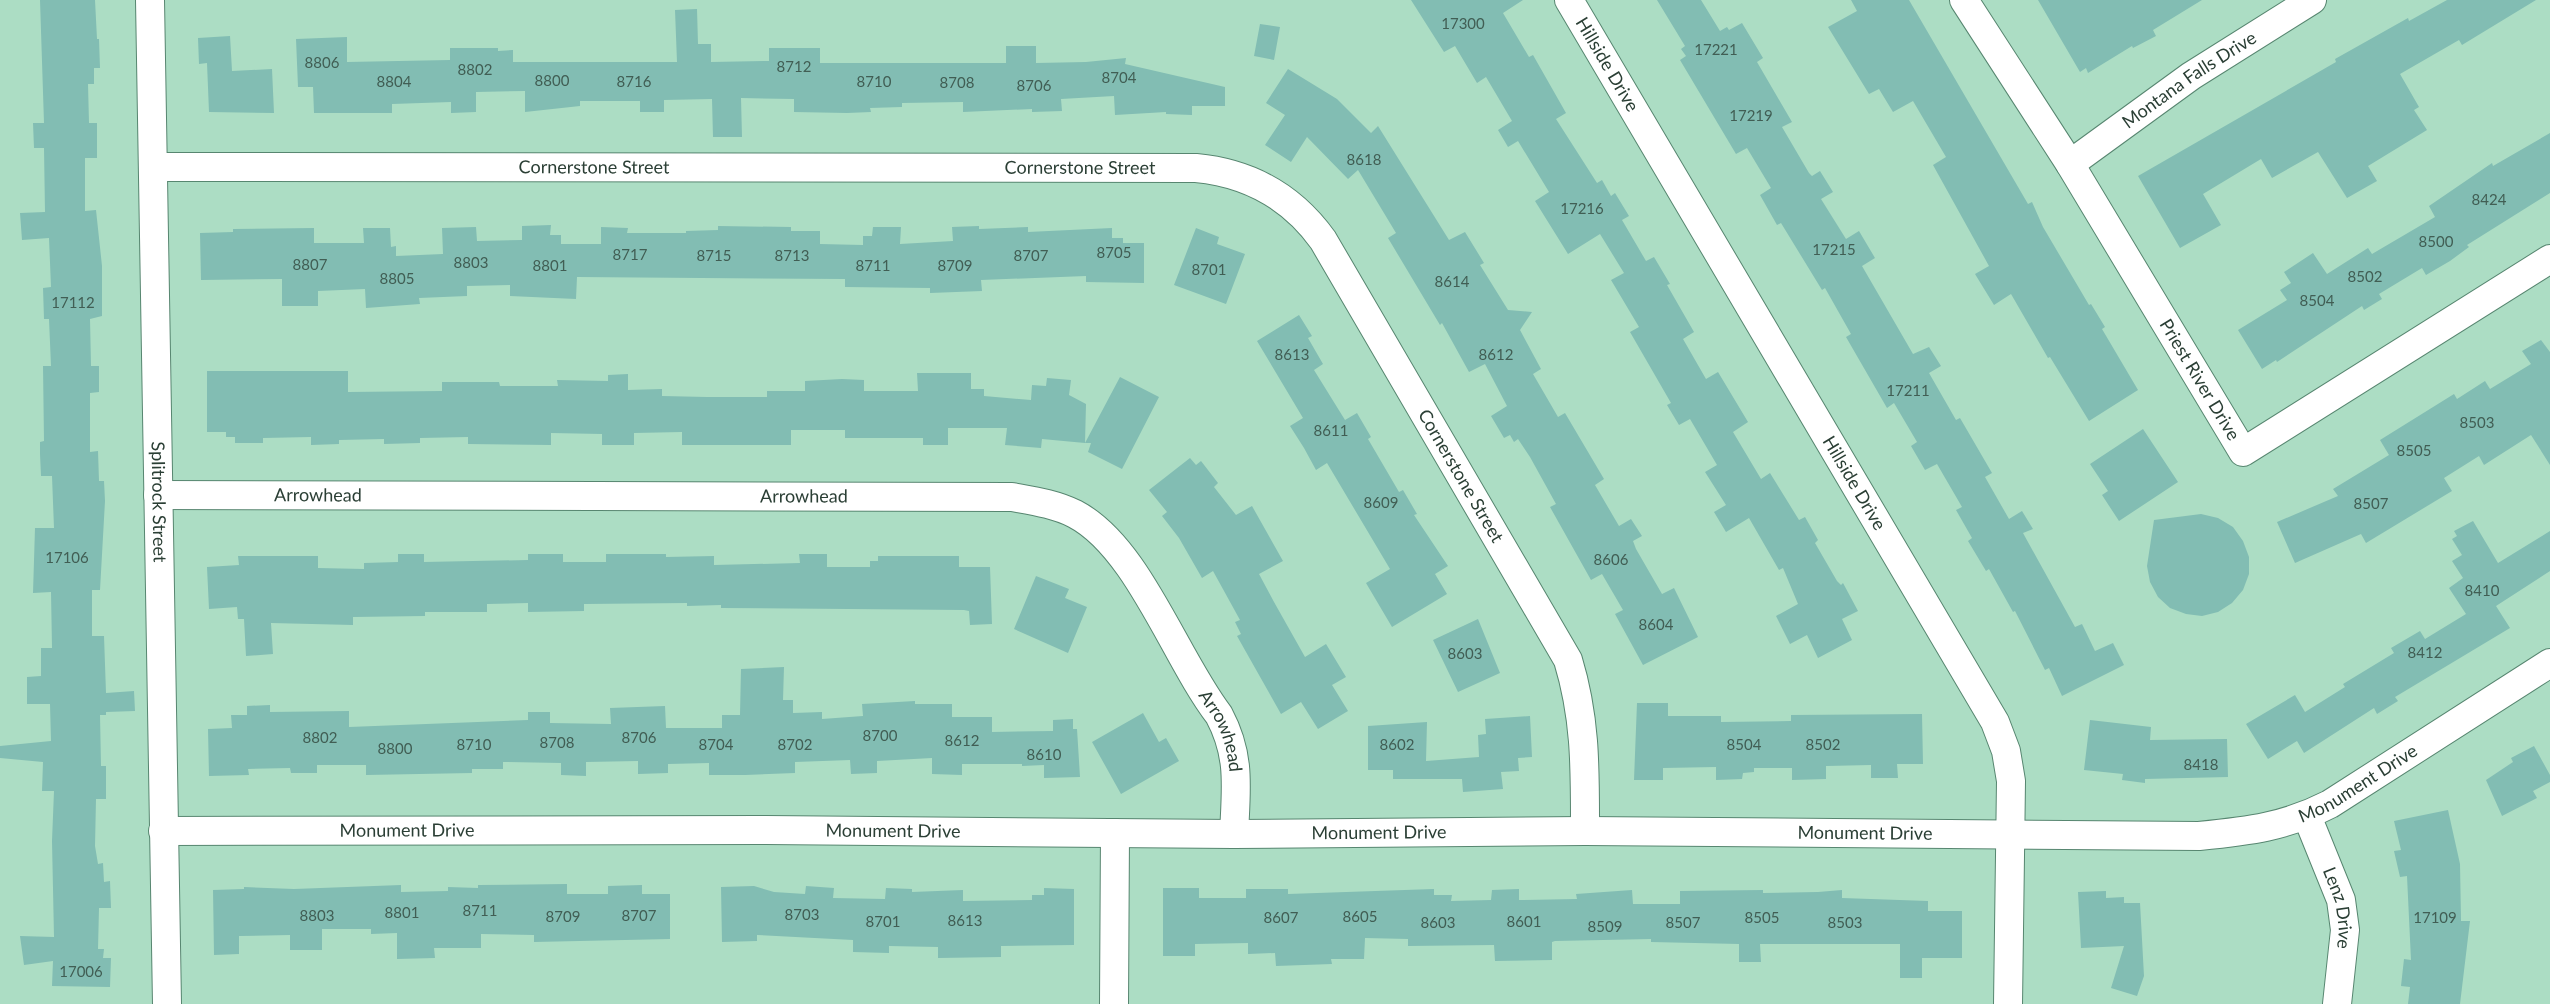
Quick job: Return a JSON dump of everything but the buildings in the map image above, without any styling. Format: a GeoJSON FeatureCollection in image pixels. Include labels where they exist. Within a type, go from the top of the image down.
{"type":"FeatureCollection","features":[{"type":"Feature","properties":{"kind":"street","name":"Splitrock Street"},"geometry":{"type":"LineString","coordinates":[[150,0],[167,1004]]}},
{"type":"Feature","properties":{"kind":"street","name":"Hillside Drive"},"geometry":{"type":"LineString","coordinates":[[1569,0],[1995,722],[2006,751],[2011,781],[2008,1004]]}},
{"type":"Feature","properties":{"kind":"street","name":"Priest River Drive"},"geometry":{"type":"LineString","coordinates":[[1964,0],[2070,164],[2243,452],[2550,259]]}},
{"type":"Feature","properties":{"kind":"street","name":"Montana Falls Drive"},"geometry":{"type":"LineString","coordinates":[[2070,164],[2191,76],[2312,0]]}},
{"type":"Feature","properties":{"kind":"street","name":"Cornerstone Street"},"geometry":{"type":"LineString","coordinates":[[153,166],[1196,168],[1245,177],[1260,184],[1301,213],[1323,240],[1568,660],[1579,696],[1584,738],[1585,831]]}},
{"type":"Feature","properties":{"kind":"street","name":"Arrowhead"},"geometry":{"type":"LineString","coordinates":[[158,495],[1012,497],[1044,502],[1087,522],[1122,555],[1219,715],[1230,736],[1237,766],[1234,834]]}},
{"type":"Feature","properties":{"kind":"street","name":"Monument Drive"},"geometry":{"type":"LineString","coordinates":[[164,831],[766,830],[1234,834],[1585,831],[2199,836],[2266,829],[2307,816],[2330,804],[2550,663]]}},
{"type":"Feature","properties":{"kind":"street","name":"Lenz Drive"},"geometry":{"type":"LineString","coordinates":[[2307,816],[2341,900],[2345,930],[2337,1004]]}},
{"type":"Feature","properties":{"kind":"street"},"geometry":{"type":"LineString","coordinates":[[1114,1004],[1115,833]]}}]}
